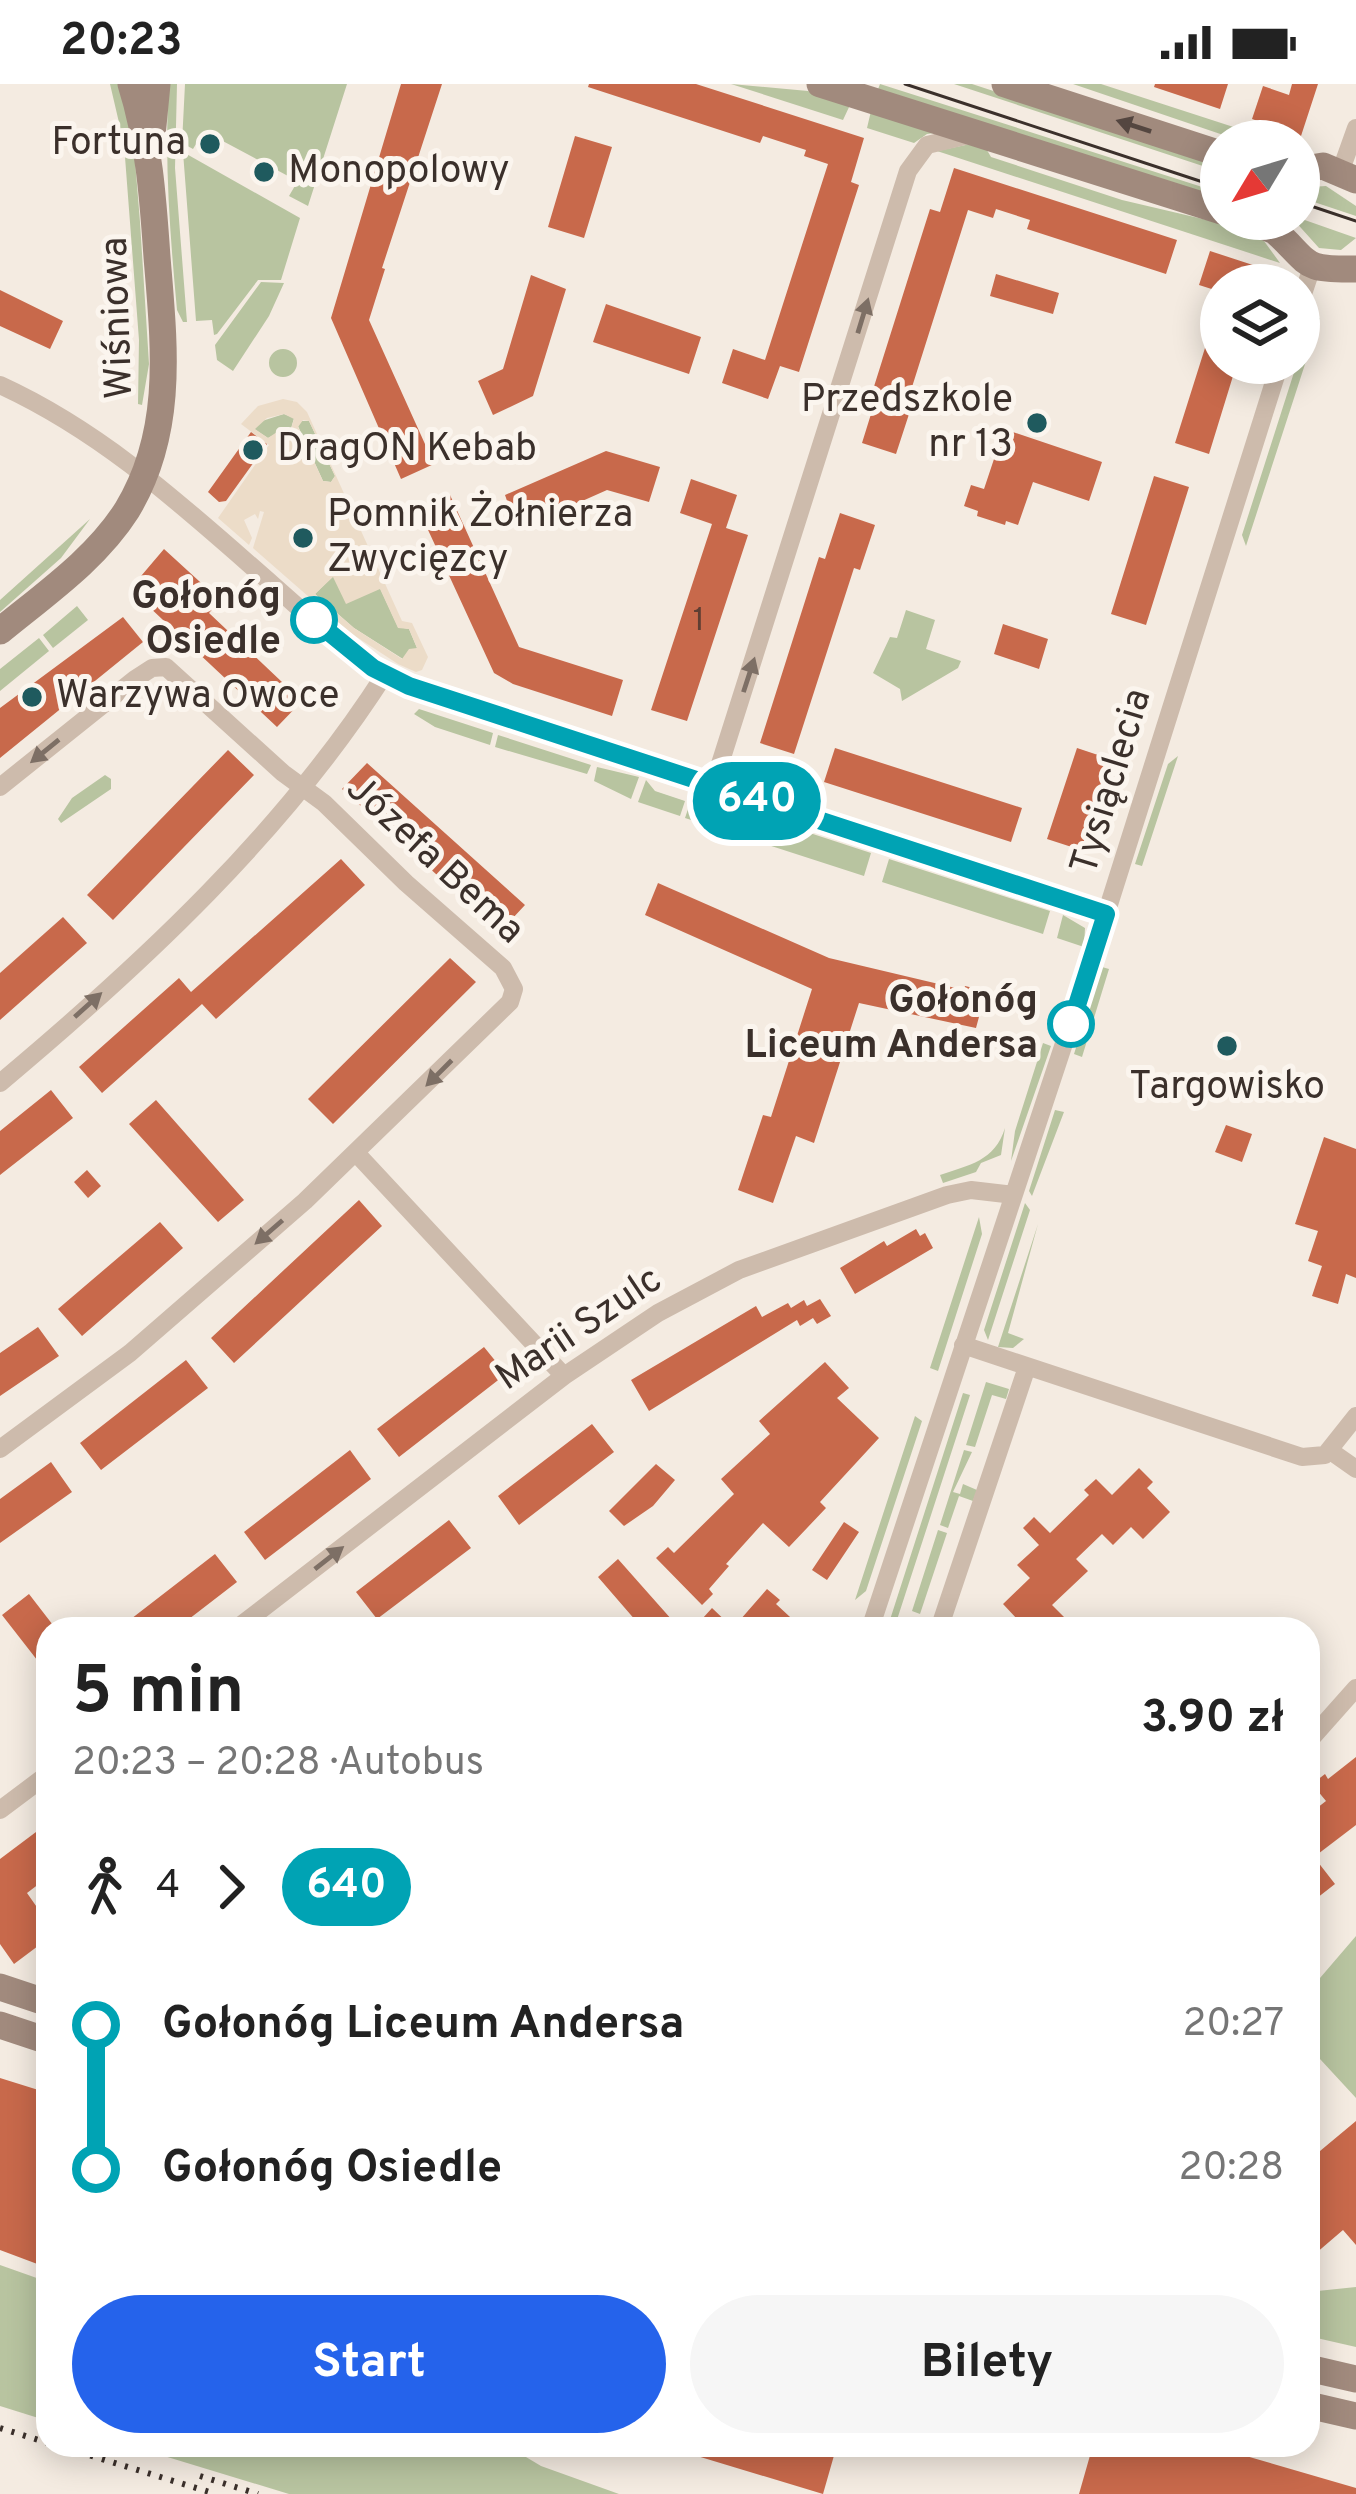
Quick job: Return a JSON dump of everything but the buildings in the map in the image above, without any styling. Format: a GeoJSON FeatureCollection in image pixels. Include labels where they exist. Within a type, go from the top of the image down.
{"type":"FeatureCollection","features":[{"type":"Feature","properties":{"kind":"street","name":"Wiśniowa"},"geometry":{"type":"LineString","coordinates":[[0,631],[81,564],[121,519],[158,432],[166,371],[149,158],[131,84]]}},
{"type":"Feature","properties":{"kind":"street","name":"Wiśniowa"},"geometry":{"type":"LineString","coordinates":[[149,158],[157,84]]}},
{"type":"Feature","properties":{"kind":"street"},"geometry":{"type":"LineString","coordinates":[[820,84],[1200,204]]}},
{"type":"Feature","properties":{"kind":"street"},"geometry":{"type":"LineString","coordinates":[[1005,84],[1200,147]]}},
{"type":"Feature","properties":{"kind":"street"},"geometry":{"type":"LineString","coordinates":[[1348,175],[1356,128]]}},
{"type":"Feature","properties":{"kind":"street"},"geometry":{"type":"LineString","coordinates":[[713,786],[911,164],[932,143],[983,133]]}},
{"type":"Feature","properties":{"kind":"street"},"geometry":{"type":"LineString","coordinates":[[1285,240],[1308,264]]}},
{"type":"Feature","properties":{"kind":"street"},"geometry":{"type":"LineString","coordinates":[[1320,268],[1353,266]]}},
{"type":"Feature","properties":{"kind":"street","name":"Tysiąclecia"},"geometry":{"type":"LineString","coordinates":[[874,1617],[1106,914],[1273,384]]}},
{"type":"Feature","properties":{"kind":"street"},"geometry":{"type":"LineString","coordinates":[[0,385],[75,422],[144,473],[314,620],[385,674],[459,704],[1106,914]]}},
{"type":"Feature","properties":{"kind":"street","name":"Józefa Bema"},"geometry":{"type":"LineString","coordinates":[[0,787],[135,679],[159,666],[172,671],[302,788],[324,802],[406,884],[503,968],[514,988],[510,1002],[357,1154]]}},
{"type":"Feature","properties":{"kind":"street"},"geometry":{"type":"LineString","coordinates":[[0,1083],[177,922],[302,788],[385,674]]}},
{"type":"Feature","properties":{"kind":"street"},"geometry":{"type":"LineString","coordinates":[[0,1449],[130,1353],[357,1154],[564,1376]]}},
{"type":"Feature","properties":{"kind":"street","name":"Marii Szulc"},"geometry":{"type":"LineString","coordinates":[[252,1617],[564,1376],[670,1305],[755,1264],[963,1191],[1014,1195]]}},
{"type":"Feature","properties":{"kind":"street"},"geometry":{"type":"LineString","coordinates":[[963,1345],[1302,1457],[1316,1458],[1353,1426]]}},
{"type":"Feature","properties":{"kind":"street"},"geometry":{"type":"LineString","coordinates":[[943,1617],[1027,1366]]}},
{"type":"Feature","properties":{"kind":"street"},"geometry":{"type":"LineString","coordinates":[[1329,1450],[1356,1469]]}},
{"type":"Feature","properties":{"kind":"street"},"geometry":{"type":"LineString","coordinates":[[1320,1728],[1356,1688]]}},
{"type":"Feature","properties":{"kind":"street"},"geometry":{"type":"LineString","coordinates":[[0,1810],[36,1783]]}},
{"type":"Feature","properties":{"kind":"street"},"geometry":{"type":"LineString","coordinates":[[0,1987],[36,1999]]}},
{"type":"Feature","properties":{"kind":"street"},"geometry":{"type":"LineString","coordinates":[[0,2025],[36,2037]]}},
{"type":"Feature","properties":{"kind":"street"},"geometry":{"type":"LineString","coordinates":[[1320,2371],[1356,2379]]}},
{"type":"Feature","properties":{"kind":"street"},"geometry":{"type":"LineString","coordinates":[[1320,2408],[1356,2416]]}},
{"type":"Feature","properties":{"kind":"green space"},"geometry":{"type":"Polygon","coordinates":[[[110,84],[121,84],[133,136],[149,364],[142,405],[138,404],[139,340],[124,144],[110,84]]]}},
{"type":"Feature","properties":{"kind":"green space"},"geometry":{"type":"Polygon","coordinates":[[[169,84],[177,84],[175,168],[187,322],[177,310],[172,253],[169,84]]]}},
{"type":"Feature","properties":{"kind":"green space"},"geometry":{"type":"Polygon","coordinates":[[[185,84],[347,84],[308,206],[289,196],[296,184],[288,176],[204,131],[193,149],[182,143],[185,84]]]}},
{"type":"Feature","properties":{"kind":"green space"},"geometry":{"type":"Polygon","coordinates":[[[731,84],[808,91],[850,105],[843,120],[731,84]]]}},
{"type":"Feature","properties":{"kind":"green space"},"geometry":{"type":"Polygon","coordinates":[[[880,84],[1200,186],[1200,193],[877,92],[880,84]]]}},
{"type":"Feature","properties":{"kind":"green space"},"geometry":{"type":"Polygon","coordinates":[[[954,84],[972,84],[1200,158],[1200,165],[954,84]]]}},
{"type":"Feature","properties":{"kind":"green space"},"geometry":{"type":"Polygon","coordinates":[[[1073,84],[1101,84],[1212,120],[1200,120],[1200,127],[1073,84]]]}},
{"type":"Feature","properties":{"kind":"green space"},"geometry":{"type":"Polygon","coordinates":[[[871,111],[942,132],[927,134],[914,143],[867,128],[871,111]]]}},
{"type":"Feature","properties":{"kind":"green space"},"geometry":{"type":"Polygon","coordinates":[[[984,145],[991,157],[1122,200],[1200,218],[1200,237],[937,151],[984,145]]]}},
{"type":"Feature","properties":{"kind":"green space"},"geometry":{"type":"Polygon","coordinates":[[[183,152],[300,218],[281,280],[258,280],[214,335],[212,320],[196,321],[183,152]]]}},
{"type":"Feature","properties":{"kind":"green space"},"geometry":{"type":"Polygon","coordinates":[[[1320,186],[1356,206],[1356,216],[1320,204],[1320,186]]]}},
{"type":"Feature","properties":{"kind":"green space"},"geometry":{"type":"Polygon","coordinates":[[[1320,225],[1356,238],[1341,250],[1319,248],[1312,240],[1320,240],[1320,225]]]}},
{"type":"Feature","properties":{"kind":"green space"},"geometry":{"type":"Polygon","coordinates":[[[1210,240],[1262,240],[1280,263],[1210,240]]]}},
{"type":"Feature","properties":{"kind":"green space"},"geometry":{"type":"Polygon","coordinates":[[[261,282],[284,283],[233,371],[217,360],[215,345],[261,282]]]}},
{"type":"Feature","properties":{"kind":"green space"},"geometry":{"type":"Polygon","coordinates":[[[283,349],[293,353],[297,363],[293,373],[283,377],[273,373],[269,363],[273,353],[283,349]]]}},
{"type":"Feature","properties":{"kind":"green space"},"geometry":{"type":"Polygon","coordinates":[[[1290,384],[1299,384],[1246,546],[1242,535],[1290,384]]]}},
{"type":"Feature","properties":{"kind":"green space"},"geometry":{"type":"Polygon","coordinates":[[[284,414],[294,418],[290,432],[268,438],[254,429],[262,421],[284,414]]]}},
{"type":"Feature","properties":{"kind":"green space"},"geometry":{"type":"Polygon","coordinates":[[[309,421],[335,476],[331,482],[323,481],[298,426],[309,421]]]}},
{"type":"Feature","properties":{"kind":"green space"},"geometry":{"type":"Polygon","coordinates":[[[90,519],[61,558],[0,612],[0,600],[90,519]]]}},
{"type":"Feature","properties":{"kind":"green space"},"geometry":{"type":"Polygon","coordinates":[[[333,576],[380,588],[398,627],[409,629],[417,648],[403,659],[354,628],[315,594],[333,576]]]}},
{"type":"Feature","properties":{"kind":"green space"},"geometry":{"type":"Polygon","coordinates":[[[77,606],[88,620],[53,648],[43,635],[77,606]]]}},
{"type":"Feature","properties":{"kind":"green space"},"geometry":{"type":"Polygon","coordinates":[[[906,610],[935,620],[926,649],[961,661],[958,668],[902,701],[900,689],[873,673],[890,637],[897,638],[906,610]]]}},
{"type":"Feature","properties":{"kind":"green space"},"geometry":{"type":"Polygon","coordinates":[[[39,638],[49,651],[0,691],[0,669],[39,638]]]}},
{"type":"Feature","properties":{"kind":"green space"},"geometry":{"type":"Polygon","coordinates":[[[419,709],[493,733],[490,745],[435,727],[414,714],[419,709]]]}},
{"type":"Feature","properties":{"kind":"green space"},"geometry":{"type":"Polygon","coordinates":[[[498,735],[591,765],[587,774],[495,747],[498,735]]]}},
{"type":"Feature","properties":{"kind":"green space"},"geometry":{"type":"Polygon","coordinates":[[[1178,756],[1142,866],[1135,864],[1168,764],[1178,756]]]}},
{"type":"Feature","properties":{"kind":"green space"},"geometry":{"type":"Polygon","coordinates":[[[597,767],[639,777],[631,799],[594,781],[597,767]]]}},
{"type":"Feature","properties":{"kind":"green space"},"geometry":{"type":"Polygon","coordinates":[[[105,775],[111,779],[111,789],[61,823],[58,819],[72,798],[105,775]]]}},
{"type":"Feature","properties":{"kind":"green space"},"geometry":{"type":"Polygon","coordinates":[[[646,780],[655,791],[685,801],[680,816],[638,802],[646,780]]]}},
{"type":"Feature","properties":{"kind":"green space"},"geometry":{"type":"Polygon","coordinates":[[[690,803],[750,822],[764,818],[871,853],[864,876],[685,818],[690,803]]]}},
{"type":"Feature","properties":{"kind":"green space"},"geometry":{"type":"Polygon","coordinates":[[[889,859],[1050,911],[1043,934],[882,882],[889,859]]]}},
{"type":"Feature","properties":{"kind":"green space"},"geometry":{"type":"Polygon","coordinates":[[[1063,915],[1085,928],[1084,947],[1057,938],[1063,915]]]}},
{"type":"Feature","properties":{"kind":"green space"},"geometry":{"type":"Polygon","coordinates":[[[1102,967],[1109,969],[1082,1057],[1074,1054],[1102,967]]]}},
{"type":"Feature","properties":{"kind":"green space"},"geometry":{"type":"Polygon","coordinates":[[[1043,1043],[1051,1046],[1011,1161],[1015,1131],[1043,1043]]]}},
{"type":"Feature","properties":{"kind":"green space"},"geometry":{"type":"Polygon","coordinates":[[[1055,1110],[1064,1112],[1032,1196],[1029,1191],[1055,1110]]]}},
{"type":"Feature","properties":{"kind":"green space"},"geometry":{"type":"Polygon","coordinates":[[[1005,1128],[1001,1155],[981,1163],[976,1172],[943,1183],[940,1175],[988,1155],[1005,1128]]]}},
{"type":"Feature","properties":{"kind":"green space"},"geometry":{"type":"Polygon","coordinates":[[[1025,1203],[1030,1210],[988,1340],[984,1330],[1025,1203]]]}},
{"type":"Feature","properties":{"kind":"green space"},"geometry":{"type":"Polygon","coordinates":[[[979,1217],[982,1234],[938,1371],[930,1368],[979,1217]]]}},
{"type":"Feature","properties":{"kind":"green space"},"geometry":{"type":"Polygon","coordinates":[[[1038,1224],[1008,1333],[1024,1339],[1013,1348],[998,1347],[1038,1224]]]}},
{"type":"Feature","properties":{"kind":"green space"},"geometry":{"type":"Polygon","coordinates":[[[986,1382],[1009,1389],[1006,1399],[992,1395],[975,1447],[966,1445],[986,1382]]]}},
{"type":"Feature","properties":{"kind":"green space"},"geometry":{"type":"Polygon","coordinates":[[[963,1393],[970,1395],[898,1617],[891,1617],[963,1393]]]}},
{"type":"Feature","properties":{"kind":"green space"},"geometry":{"type":"Polygon","coordinates":[[[915,1416],[922,1421],[866,1591],[855,1600],[915,1416]]]}},
{"type":"Feature","properties":{"kind":"green space"},"geometry":{"type":"Polygon","coordinates":[[[964,1450],[972,1452],[953,1492],[960,1494],[963,1484],[977,1490],[973,1501],[959,1496],[948,1528],[940,1525],[964,1450]]]}},
{"type":"Feature","properties":{"kind":"green space"},"geometry":{"type":"Polygon","coordinates":[[[938,1530],[947,1533],[920,1614],[912,1611],[938,1530]]]}},
{"type":"Feature","properties":{"kind":"green space"},"geometry":{"type":"Polygon","coordinates":[[[1356,1936],[1356,2098],[1320,2059],[1320,1978],[1356,1936]]]}},
{"type":"Feature","properties":{"kind":"green space"},"geometry":{"type":"Polygon","coordinates":[[[0,2265],[36,2278],[36,2417],[0,2406],[0,2265]]]}},
{"type":"Feature","properties":{"kind":"green space"},"geometry":{"type":"Polygon","coordinates":[[[1356,2287],[1356,2347],[1320,2339],[1320,2291],[1356,2287]]]}},
{"type":"Feature","properties":{"kind":"green space"},"geometry":{"type":"Polygon","coordinates":[[[167,2457],[526,2457],[619,2494],[289,2494],[167,2457]]]}},
{"type":"Feature","properties":{"kind":"shaded area"},"geometry":{"type":"Polygon","coordinates":[[[283,399],[297,402],[307,412],[402,621],[412,623],[428,657],[422,670],[398,664],[349,632],[253,548],[264,512],[260,511],[258,519],[255,514],[244,520],[252,538],[249,545],[218,518],[269,445],[241,424],[258,406],[283,399]],[[284,414],[267,418],[255,429],[268,438],[280,430],[290,432],[294,419],[284,414]],[[303,420],[298,427],[323,481],[331,482],[335,476],[309,421],[303,420]],[[333,577],[315,594],[354,628],[402,659],[409,649],[417,648],[409,629],[398,628],[380,589],[346,604],[333,577]]]}},
{"type":"Feature","properties":{"kind":"tram line"},"geometry":{"type":"LineString","coordinates":[[905,84],[1200,181]]}},
{"type":"Feature","properties":{"kind":"tram line"},"geometry":{"type":"LineString","coordinates":[[1320,209],[1356,221]]}},
{"type":"Feature","properties":{"kind":"railway"},"geometry":{"type":"LineString","coordinates":[[0,2428],[36,2439]]}},
{"type":"Feature","properties":{"kind":"railway"},"geometry":{"type":"LineString","coordinates":[[95,2457],[216,2494]]}},
{"type":"Feature","properties":{"kind":"railway"},"geometry":{"type":"LineString","coordinates":[[200,2476],[258,2494]]}},
{"type":"Feature","properties":{"kind":"bus line","name":"640"},"geometry":{"type":"LineString","coordinates":[[314,620],[373,668],[409,686],[1106,914],[1071,1024]]}},
{"type":"Feature","properties":{"kind":"place","name":"Fortuna"},"geometry":{"type":"Point","coordinates":[210,144]}},
{"type":"Feature","properties":{"kind":"place","name":"Monopolowy"},"geometry":{"type":"Point","coordinates":[264,172]}},
{"type":"Feature","properties":{"kind":"place","name":"Przedszkole nr 13"},"geometry":{"type":"Point","coordinates":[1037,423]}},
{"type":"Feature","properties":{"kind":"place","name":"DragON Kebab"},"geometry":{"type":"Point","coordinates":[253,450]}},
{"type":"Feature","properties":{"kind":"place","name":"Pomnik Żołnierza Zwycięzcy"},"geometry":{"type":"Point","coordinates":[303,538]}},
{"type":"Feature","properties":{"kind":"place","name":"Gołonóg Osiedle"},"geometry":{"type":"Point","coordinates":[314,620]}},
{"type":"Feature","properties":{"kind":"place","name":"Warzywa Owoce"},"geometry":{"type":"Point","coordinates":[32,697]}},
{"type":"Feature","properties":{"kind":"place","name":"Gołonóg Liceum Andersa"},"geometry":{"type":"Point","coordinates":[1071,1024]}},
{"type":"Feature","properties":{"kind":"place","name":"Targowisko"},"geometry":{"type":"Point","coordinates":[1227,1046]}}]}
